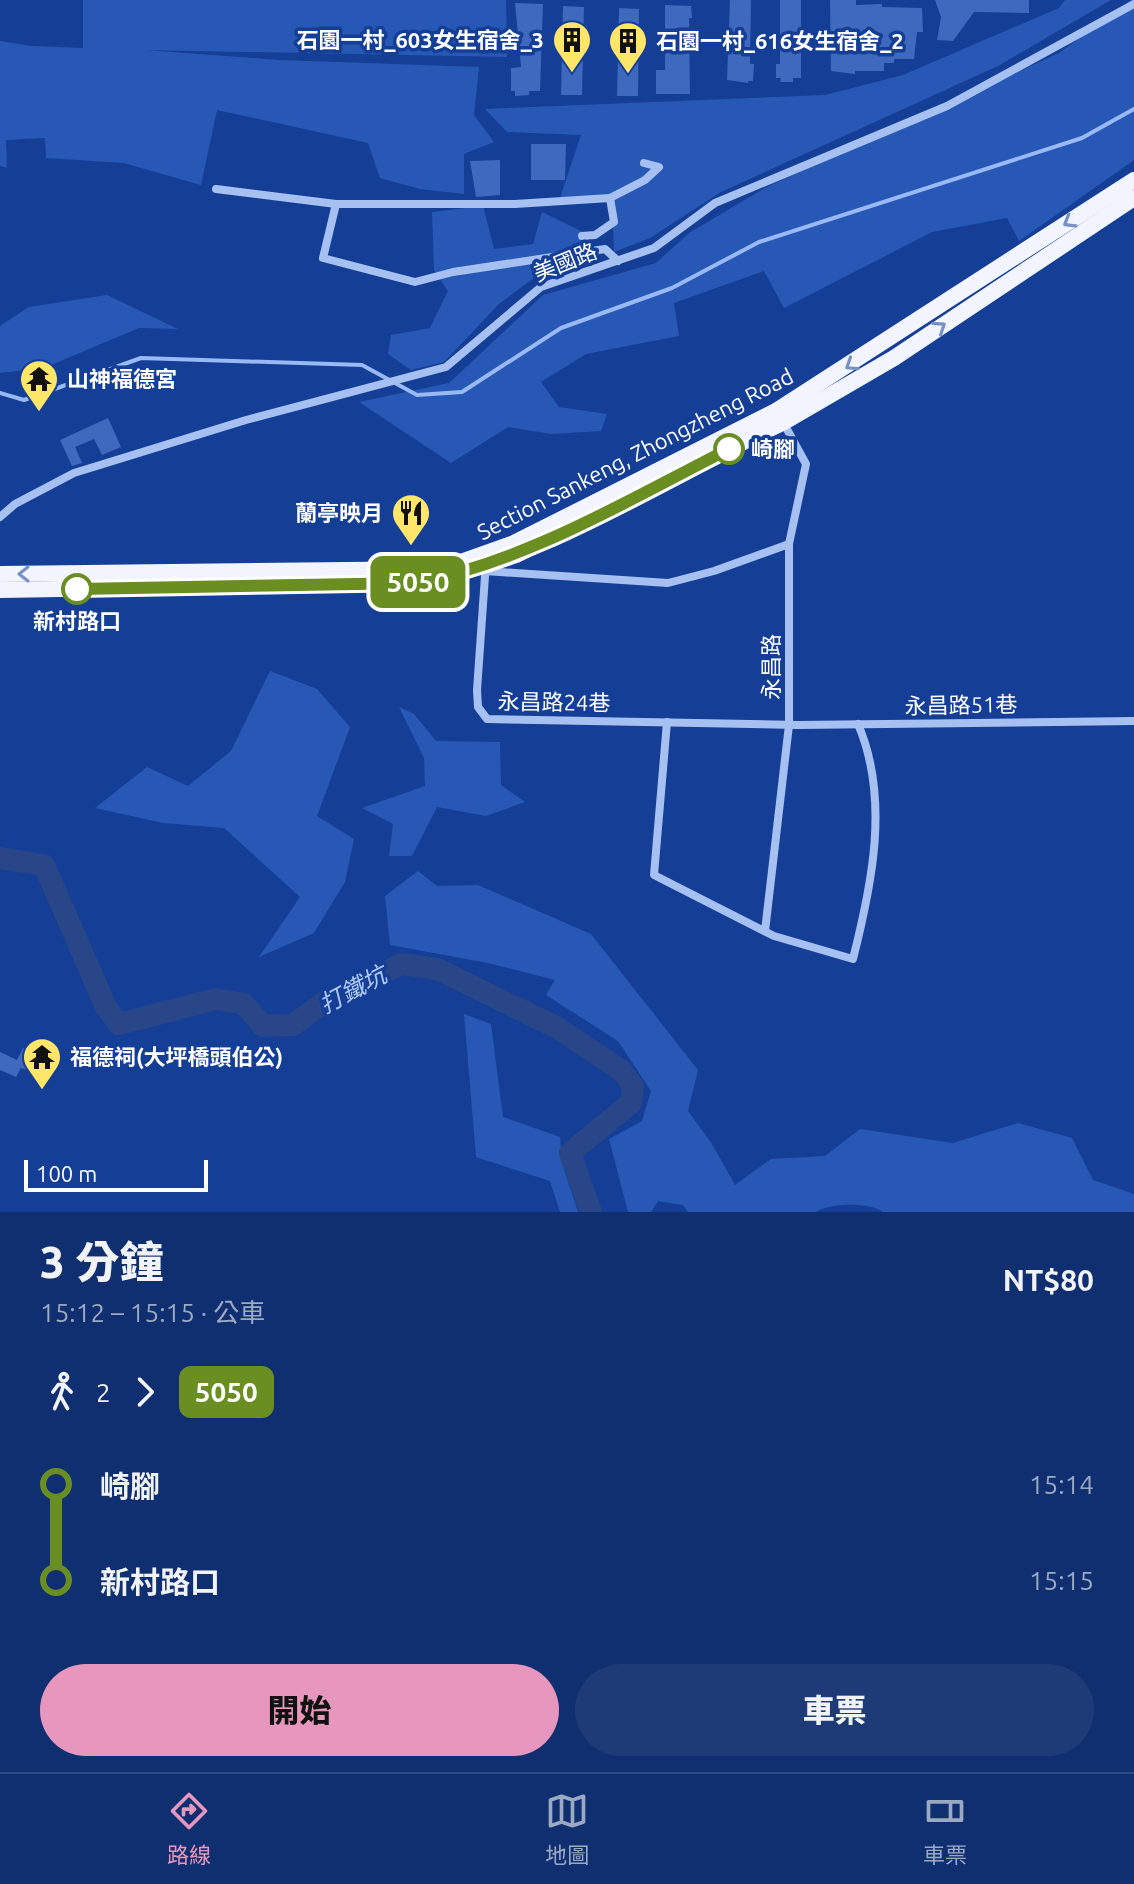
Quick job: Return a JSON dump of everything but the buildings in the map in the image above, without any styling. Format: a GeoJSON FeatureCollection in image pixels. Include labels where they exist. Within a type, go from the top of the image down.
{"type":"FeatureCollection","features":[{"type":"Feature","properties":{"kind":"main road","name":"Section Sankeng, Zhongzheng Road"},"geometry":{"type":"LineString","coordinates":[[780,417],[1134,180]]}},
{"type":"Feature","properties":{"kind":"main road","name":"Section Sankeng, Zhongzheng Road"},"geometry":{"type":"LineString","coordinates":[[0,574],[317,573],[441,569],[516,555],[894,358],[1134,198]]}},
{"type":"Feature","properties":{"kind":"main road","name":"Section Sankeng, Zhongzheng Road"},"geometry":{"type":"LineString","coordinates":[[0,590],[415,583],[466,573],[486,563]]}},
{"type":"Feature","properties":{"kind":"street","name":"美國路"},"geometry":{"type":"LineString","coordinates":[[0,517],[15,504],[74,473],[396,378],[446,367],[541,287],[654,248],[715,203],[947,106],[1134,4]]}},
{"type":"Feature","properties":{"kind":"street"},"geometry":{"type":"LineString","coordinates":[[216,189],[336,204],[515,204],[610,198],[645,180],[659,167],[644,163]]}},
{"type":"Feature","properties":{"kind":"street"},"geometry":{"type":"LineString","coordinates":[[582,236],[595,235],[614,222],[610,198]]}},
{"type":"Feature","properties":{"kind":"street"},"geometry":{"type":"LineString","coordinates":[[336,204],[323,258],[415,282],[453,272],[605,249],[618,261]]}},
{"type":"Feature","properties":{"kind":"street","name":"永昌路"},"geometry":{"type":"LineString","coordinates":[[765,931],[789,725],[789,544],[806,464],[780,417]]}},
{"type":"Feature","properties":{"kind":"street"},"geometry":{"type":"LineString","coordinates":[[486,563],[668,583],[714,571],[789,544]]}},
{"type":"Feature","properties":{"kind":"street","name":"永昌路24巷"},"geometry":{"type":"LineString","coordinates":[[486,563],[477,690],[478,707],[487,719],[789,725]]}},
{"type":"Feature","properties":{"kind":"street","name":"永昌路51巷"},"geometry":{"type":"LineString","coordinates":[[789,725],[1134,721]]}},
{"type":"Feature","properties":{"kind":"street"},"geometry":{"type":"LineString","coordinates":[[667,722],[654,875],[765,931],[853,959],[874,859],[874,773],[858,724]]}},
{"type":"Feature","properties":{"kind":"shaded area"},"geometry":{"type":"Polygon","coordinates":[[[83,0],[506,0],[507,57],[144,50],[280,60],[479,67],[474,115],[494,142],[464,154],[464,194],[420,189],[380,178],[368,143],[217,110],[201,185],[124,163],[46,158],[45,138],[6,140],[7,168],[0,166],[0,41],[83,48],[83,0]]]}},
{"type":"Feature","properties":{"kind":"shaded area"},"geometry":{"type":"Polygon","coordinates":[[[1065,0],[1111,0],[998,66],[721,192],[650,238],[614,252],[612,203],[560,198],[581,135],[507,132],[485,109],[825,95],[903,75],[1059,8],[1065,0]]]}},
{"type":"Feature","properties":{"kind":"shaded area"},"geometry":{"type":"Polygon","coordinates":[[[1134,0],[1134,160],[1019,241],[1007,218],[932,232],[784,308],[764,271],[674,303],[679,336],[586,354],[541,382],[559,407],[607,414],[601,431],[551,434],[508,427],[451,463],[359,402],[449,383],[543,295],[656,263],[689,233],[765,188],[1059,53],[1134,0]]]}},
{"type":"Feature","properties":{"kind":"shaded area"},"geometry":{"type":"Polygon","coordinates":[[[483,206],[494,249],[533,244],[542,212],[583,232],[597,255],[539,274],[499,304],[444,362],[411,370],[388,354],[391,335],[430,328],[448,291],[434,270],[432,212],[483,206]]]}},
{"type":"Feature","properties":{"kind":"shaded area"},"geometry":{"type":"Polygon","coordinates":[[[107,295],[178,329],[139,328],[44,368],[0,373],[0,326],[29,307],[107,295]]]}},
{"type":"Feature","properties":{"kind":"shaded area"},"geometry":{"type":"Polygon","coordinates":[[[270,671],[317,689],[350,727],[317,816],[354,839],[345,882],[314,933],[259,957],[300,897],[224,828],[163,823],[95,808],[147,767],[188,786],[231,751],[270,671]]]}},
{"type":"Feature","properties":{"kind":"shaded area"},"geometry":{"type":"Polygon","coordinates":[[[399,707],[414,714],[436,741],[500,742],[501,785],[525,802],[486,816],[437,807],[412,856],[389,856],[393,824],[362,808],[425,786],[424,758],[399,707]]]}},
{"type":"Feature","properties":{"kind":"shaded area"},"geometry":{"type":"Polygon","coordinates":[[[418,871],[437,886],[478,885],[591,934],[698,1070],[688,1111],[712,1144],[735,1185],[771,1159],[825,1156],[860,1129],[953,1143],[1018,1123],[1072,1138],[1093,1180],[1134,1194],[1134,1212],[883,1212],[850,1205],[816,1212],[688,1212],[683,1205],[658,1201],[651,1212],[628,1212],[609,1139],[642,1121],[651,1091],[618,1041],[546,995],[555,980],[488,963],[390,945],[385,896],[418,871]]]}},
{"type":"Feature","properties":{"kind":"shaded area"},"geometry":{"type":"Polygon","coordinates":[[[464,1014],[491,1024],[503,1117],[560,1137],[562,1163],[578,1212],[560,1212],[550,1181],[476,1157],[464,1014]]]}},
{"type":"Feature","properties":{"kind":"waterway"},"geometry":{"type":"LineString","coordinates":[[0,393],[24,400],[141,358],[362,365],[417,395],[462,392],[561,328],[672,288],[759,242],[1082,138],[1134,109]]}},
{"type":"Feature","properties":{"kind":"waterway","name":"打鐵坑"},"geometry":{"type":"LineString","coordinates":[[0,858],[44,865],[106,1007],[119,1024],[216,999],[244,1004],[263,1026],[293,1025],[326,1001],[401,964],[437,969],[556,1027],[622,1071],[633,1086],[631,1103],[570,1153],[591,1212]]}},
{"type":"Feature","properties":{"kind":"bus line","name":"5050"},"geometry":{"type":"LineString","coordinates":[[77,589],[415,583],[466,573],[516,555],[729,449]]}},
{"type":"Feature","properties":{"kind":"place","name":"石園一村_603女生宿舍_3"},"geometry":{"type":"Point","coordinates":[572,74]}},
{"type":"Feature","properties":{"kind":"place","name":"石園一村_616女生宿舍_2"},"geometry":{"type":"Point","coordinates":[628,75]}},
{"type":"Feature","properties":{"kind":"place","name":"山神福德宮"},"geometry":{"type":"Point","coordinates":[39,413]}},
{"type":"Feature","properties":{"kind":"place","name":"崎腳"},"geometry":{"type":"Point","coordinates":[729,449]}},
{"type":"Feature","properties":{"kind":"place","name":"蘭亭映月"},"geometry":{"type":"Point","coordinates":[411,547]}},
{"type":"Feature","properties":{"kind":"place","name":"新村路口"},"geometry":{"type":"Point","coordinates":[77,589]}},
{"type":"Feature","properties":{"kind":"place","name":"福德祠(大坪橋頭伯公)"},"geometry":{"type":"Point","coordinates":[42,1091]}}]}
